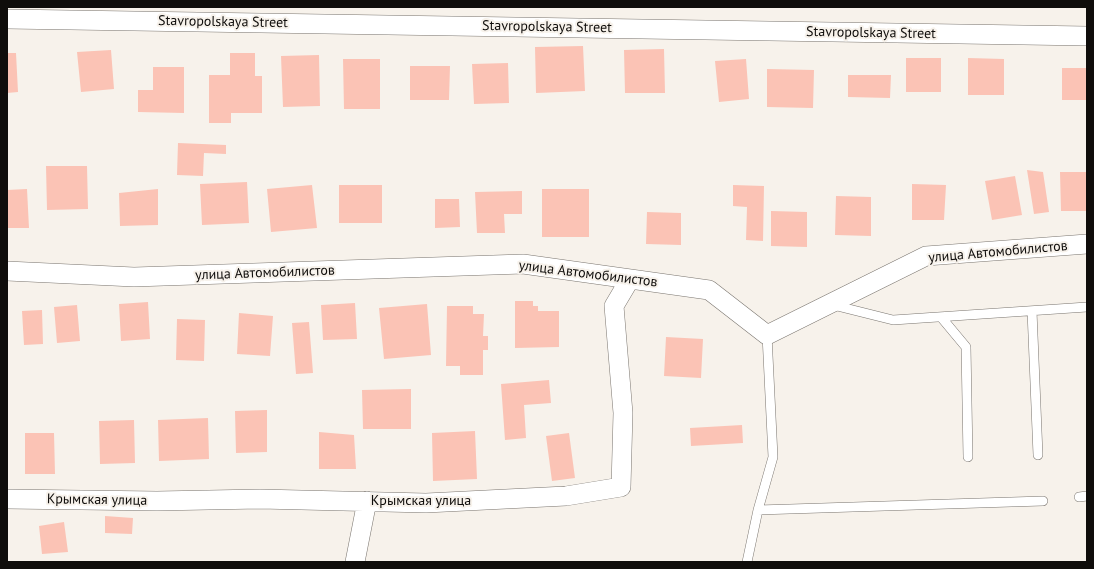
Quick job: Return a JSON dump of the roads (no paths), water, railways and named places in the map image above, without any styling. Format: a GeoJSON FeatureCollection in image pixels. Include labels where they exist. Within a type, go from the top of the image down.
{"type":"FeatureCollection","features":[{"type":"Feature","properties":{"kind":"street","name":"Stavropolskaya Street"},"geometry":{"type":"LineString","coordinates":[[7,19],[1087,36]]}},
{"type":"Feature","properties":{"kind":"street","name":"улица Автомобилистов"},"geometry":{"type":"LineString","coordinates":[[7,271],[134,277],[523,264],[709,290],[767,335],[926,256],[1087,244]]}},
{"type":"Feature","properties":{"kind":"street","name":"Крымская улица"},"geometry":{"type":"LineString","coordinates":[[7,499],[157,501],[260,498],[426,503],[566,496],[621,487],[623,413],[614,306],[630,279]]}},
{"type":"Feature","properties":{"kind":"street"},"geometry":{"type":"LineString","coordinates":[[356,562],[367,501]]}},
{"type":"Feature","properties":{"kind":"lane"},"geometry":{"type":"LineString","coordinates":[[829,304],[893,320],[1087,307]]}},
{"type":"Feature","properties":{"kind":"lane"},"geometry":{"type":"LineString","coordinates":[[1032,311],[1038,456]]}},
{"type":"Feature","properties":{"kind":"lane"},"geometry":{"type":"LineString","coordinates":[[941,317],[966,347],[968,457]]}},
{"type":"Feature","properties":{"kind":"lane"},"geometry":{"type":"LineString","coordinates":[[747,562],[758,510],[774,457],[767,335]]}},
{"type":"Feature","properties":{"kind":"lane"},"geometry":{"type":"LineString","coordinates":[[758,510],[1042,501]]}}]}
